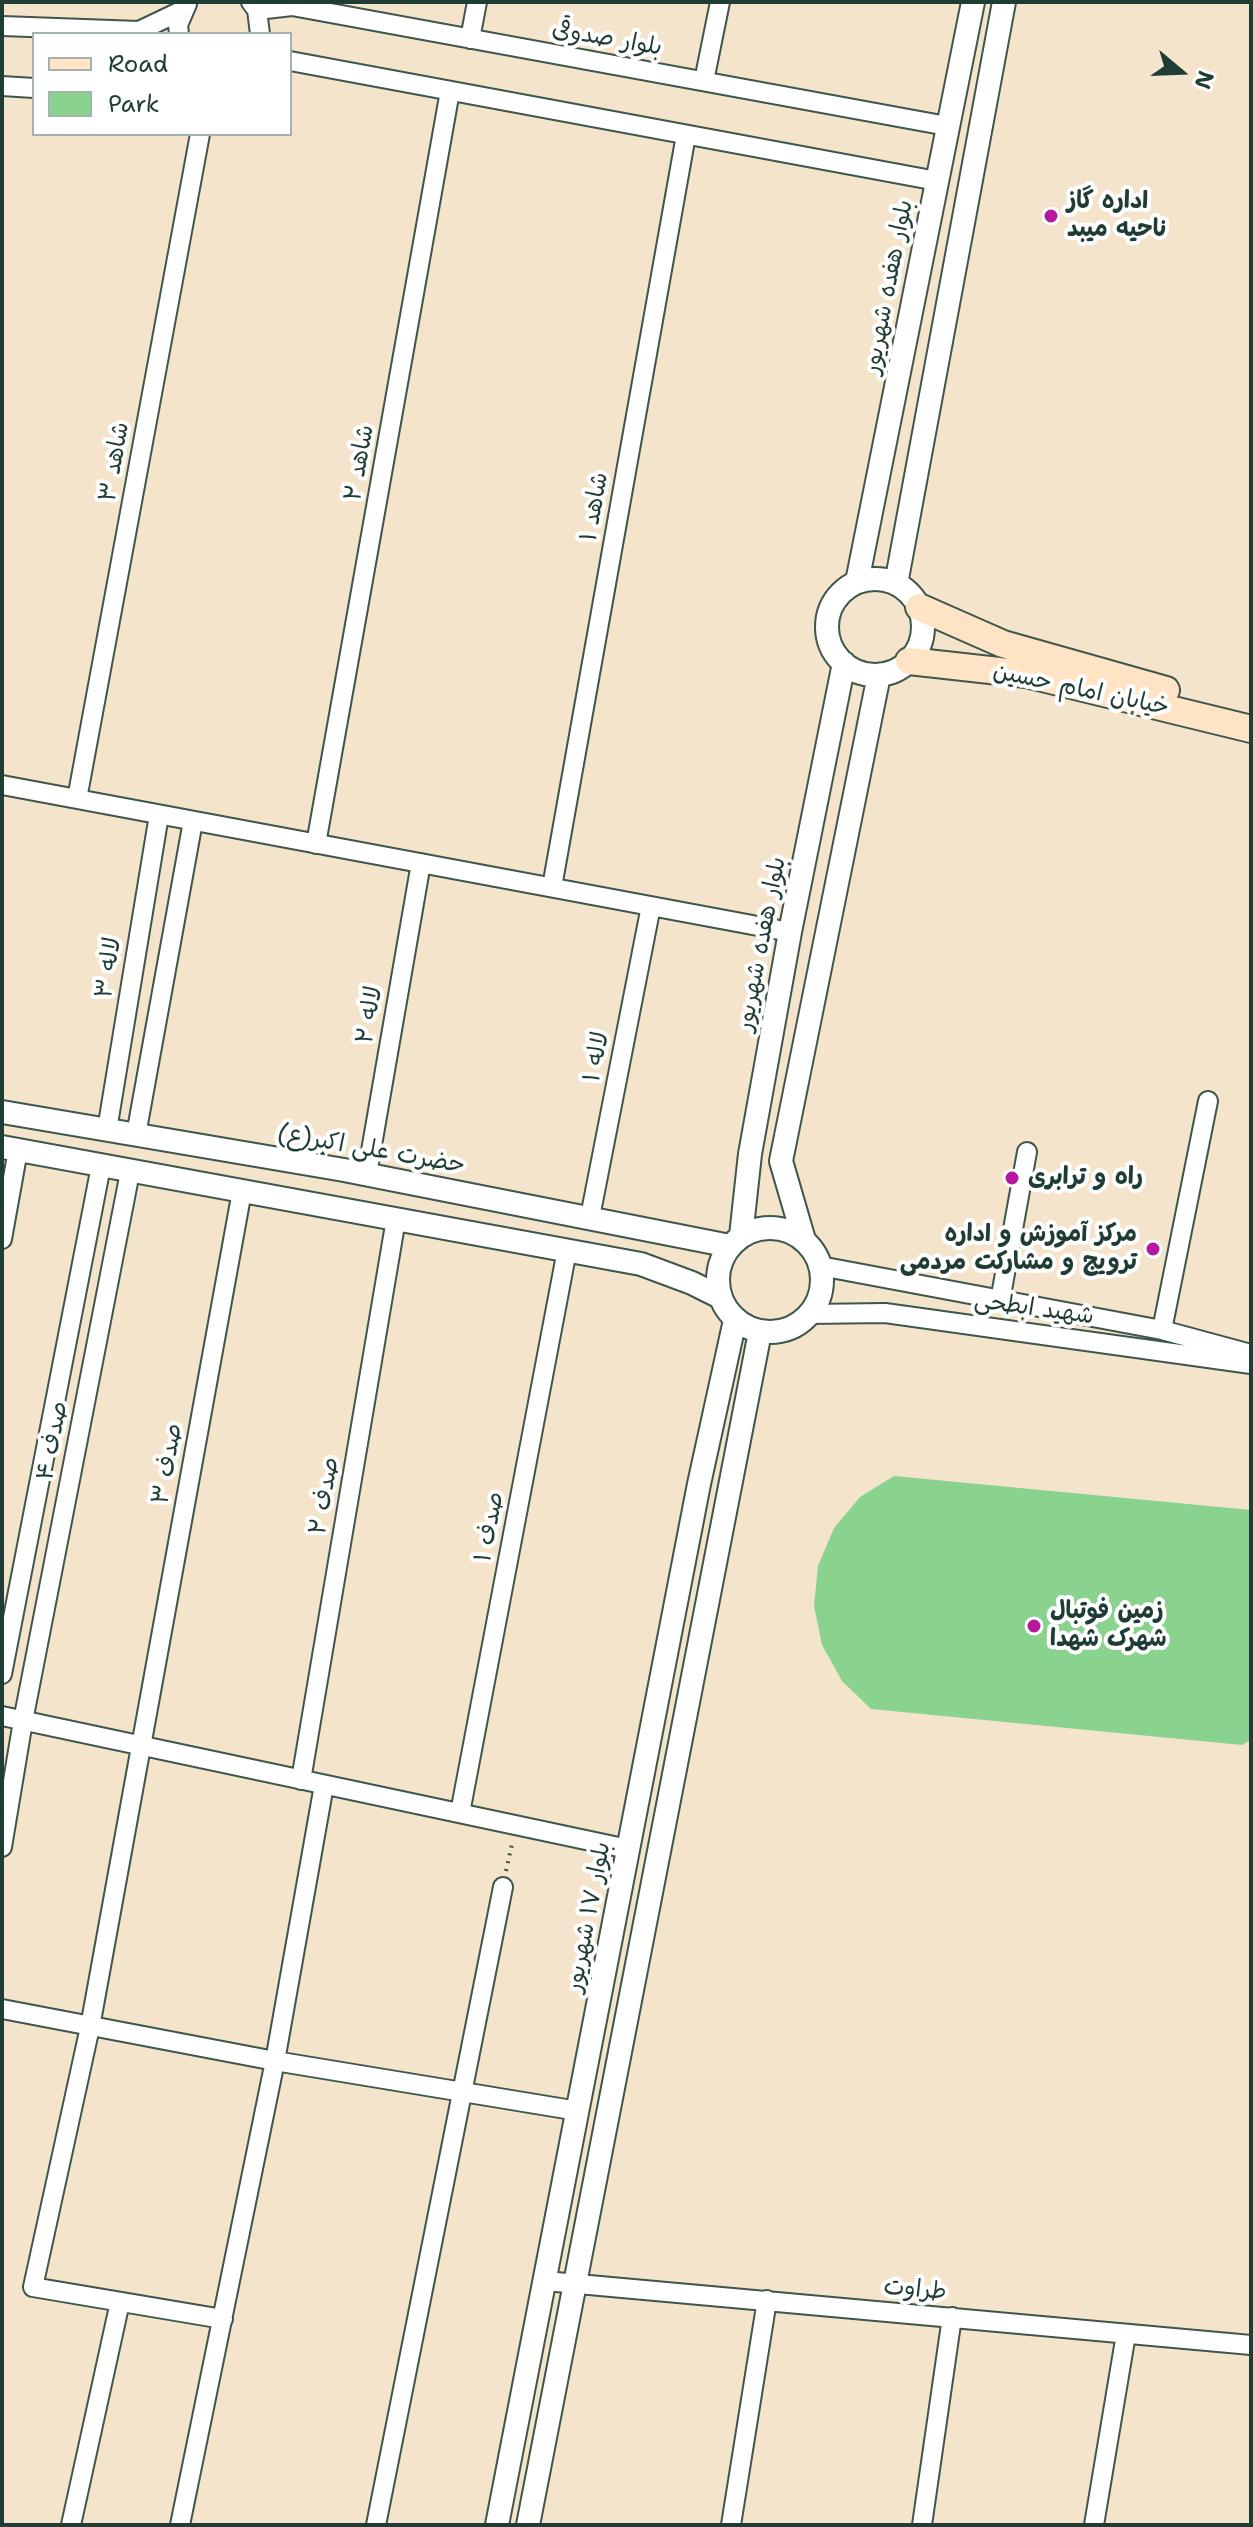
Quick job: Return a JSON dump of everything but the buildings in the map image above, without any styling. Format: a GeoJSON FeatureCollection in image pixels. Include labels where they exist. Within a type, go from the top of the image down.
{"type":"FeatureCollection","features":[{"type":"Feature","properties":{"kind":"main road","name":"خیابان امام حسین"},"geometry":{"type":"LineString","coordinates":[[919,607],[1003,644],[1251,711]]}},
{"type":"Feature","properties":{"kind":"main road","name":"خیابان امام حسین"},"geometry":{"type":"LineString","coordinates":[[909,661],[1026,674],[1251,729]]}},
{"type":"Feature","properties":{"kind":"street"},"geometry":{"type":"LineString","coordinates":[[470,39],[477,2]]}},
{"type":"Feature","properties":{"kind":"street"},"geometry":{"type":"LineString","coordinates":[[704,81],[720,2]]}},
{"type":"Feature","properties":{"kind":"street","name":"بلوار هفده شهریور"},"geometry":{"type":"LineString","coordinates":[[857,582],[973,2]]}},
{"type":"Feature","properties":{"kind":"street"},"geometry":{"type":"LineString","coordinates":[[896,584],[1004,2]]}},
{"type":"Feature","properties":{"kind":"street"},"geometry":{"type":"LineString","coordinates":[[2,26],[139,31],[186,6]]}},
{"type":"Feature","properties":{"kind":"street"},"geometry":{"type":"LineString","coordinates":[[179,32],[178,25],[186,6]]}},
{"type":"Feature","properties":{"kind":"street"},"geometry":{"type":"LineString","coordinates":[[254,6],[260,32]]}},
{"type":"Feature","properties":{"kind":"street","name":"بلوار صدوقی"},"geometry":{"type":"LineString","coordinates":[[254,6],[292,6],[947,126]]}},
{"type":"Feature","properties":{"kind":"street"},"geometry":{"type":"LineString","coordinates":[[292,61],[937,181]]}},
{"type":"Feature","properties":{"kind":"street"},"geometry":{"type":"LineString","coordinates":[[2,86],[32,88]]}},
{"type":"Feature","properties":{"kind":"street","name":"شاهد ۲"},"geometry":{"type":"LineString","coordinates":[[316,844],[450,91]]}},
{"type":"Feature","properties":{"kind":"street","name":"شاهد ۱"},"geometry":{"type":"LineString","coordinates":[[552,887],[686,135]]}},
{"type":"Feature","properties":{"kind":"street","name":"شاهد ۳"},"geometry":{"type":"LineString","coordinates":[[77,799],[200,136]]}},
{"type":"Feature","properties":{"kind":"street"},"geometry":{"type":"LineString","coordinates":[[881,579],[896,584],[910,593],[919,607],[923,632],[919,647],[909,661],[895,671],[879,675],[857,671],[844,663],[829,639],[828,619],[835,601],[857,582],[881,579]]}},
{"type":"Feature","properties":{"kind":"street","name":"بلوار هفده شهریور"},"geometry":{"type":"LineString","coordinates":[[736,1241],[790,932],[844,663]]}},
{"type":"Feature","properties":{"kind":"street"},"geometry":{"type":"LineString","coordinates":[[804,1240],[785,1229],[762,1228],[736,1241],[718,1270],[720,1297],[735,1320],[760,1332],[787,1330],[809,1314],[821,1290],[820,1262],[804,1240],[781,1161],[879,675]]}},
{"type":"Feature","properties":{"kind":"street"},"geometry":{"type":"LineString","coordinates":[[2,785],[790,932]]}},
{"type":"Feature","properties":{"kind":"street","name":"لاله ۳"},"geometry":{"type":"LineString","coordinates":[[107,1130],[159,815]]}},
{"type":"Feature","properties":{"kind":"street"},"geometry":{"type":"LineString","coordinates":[[130,1172],[193,821]]}},
{"type":"Feature","properties":{"kind":"street","name":"لاله ۲"},"geometry":{"type":"LineString","coordinates":[[367,1174],[421,863]]}},
{"type":"Feature","properties":{"kind":"street","name":"لاله ۱"},"geometry":{"type":"LineString","coordinates":[[590,1217],[651,906]]}},
{"type":"Feature","properties":{"kind":"street"},"geometry":{"type":"LineString","coordinates":[[1162,1330],[1208,1101]]}},
{"type":"Feature","properties":{"kind":"street","name":"حضرت علی اکبر(ع)"},"geometry":{"type":"LineString","coordinates":[[2,1112],[736,1241]]}},
{"type":"Feature","properties":{"kind":"street"},"geometry":{"type":"LineString","coordinates":[[101,1166],[107,1130]]}},
{"type":"Feature","properties":{"kind":"street"},"geometry":{"type":"LineString","coordinates":[[2,1239],[10,1148],[641,1264],[720,1297]]}},
{"type":"Feature","properties":{"kind":"street"},"geometry":{"type":"LineString","coordinates":[[1000,1301],[1027,1152]]}},
{"type":"Feature","properties":{"kind":"street","name":"صدف ۴"},"geometry":{"type":"LineString","coordinates":[[2,1674],[101,1166]]}},
{"type":"Feature","properties":{"kind":"street","name":"صدف ۴"},"geometry":{"type":"LineString","coordinates":[[2,1847],[23,1721],[130,1172]]}},
{"type":"Feature","properties":{"kind":"street","name":"صدف ۳"},"geometry":{"type":"LineString","coordinates":[[120,2302],[33,2287],[90,2027],[242,1191]]}},
{"type":"Feature","properties":{"kind":"street"},"geometry":{"type":"LineString","coordinates":[[524,1242],[530,1205]]}},
{"type":"Feature","properties":{"kind":"street","name":"صدف ۲"},"geometry":{"type":"LineString","coordinates":[[301,1780],[396,1219]]}},
{"type":"Feature","properties":{"kind":"street","name":"صدف ۱"},"geometry":{"type":"LineString","coordinates":[[460,1813],[567,1250]]}},
{"type":"Feature","properties":{"kind":"street","name":"شهید ابطحی"},"geometry":{"type":"LineString","coordinates":[[820,1266],[1162,1330],[1251,1354]]}},
{"type":"Feature","properties":{"kind":"street","name":"شهید ابطحی"},"geometry":{"type":"LineString","coordinates":[[809,1314],[885,1313],[1251,1364]]}},
{"type":"Feature","properties":{"kind":"street","name":"بلوار ۱۷ شهریور"},"geometry":{"type":"LineString","coordinates":[[497,2525],[699,1484],[735,1320]]}},
{"type":"Feature","properties":{"kind":"street"},"geometry":{"type":"LineString","coordinates":[[528,2525],[760,1332]]}},
{"type":"Feature","properties":{"kind":"street"},"geometry":{"type":"LineString","coordinates":[[2,1716],[628,1849]]}},
{"type":"Feature","properties":{"kind":"street"},"geometry":{"type":"LineString","coordinates":[[180,2525],[275,2061],[324,1785]]}},
{"type":"Feature","properties":{"kind":"street"},"geometry":{"type":"LineString","coordinates":[[376,2525],[503,1887]]}},
{"type":"Feature","properties":{"kind":"street"},"geometry":{"type":"LineString","coordinates":[[2,2009],[275,2061],[578,2111]]}},
{"type":"Feature","properties":{"kind":"street","name":"طراوت"},"geometry":{"type":"LineString","coordinates":[[545,2281],[1251,2345]]}},
{"type":"Feature","properties":{"kind":"street"},"geometry":{"type":"LineString","coordinates":[[731,2525],[767,2300]]}},
{"type":"Feature","properties":{"kind":"street"},"geometry":{"type":"LineString","coordinates":[[71,2525],[120,2302],[223,2319]]}},
{"type":"Feature","properties":{"kind":"street"},"geometry":{"type":"LineString","coordinates":[[922,2525],[952,2317]]}},
{"type":"Feature","properties":{"kind":"street"},"geometry":{"type":"LineString","coordinates":[[1094,2525],[1126,2334]]}},
{"type":"Feature","properties":{"kind":"path"},"geometry":{"type":"LineString","coordinates":[[503,1887],[515,1826]]}},
{"type":"Feature","properties":{"kind":"green space","name":"زمین فوتبال شهرک شهدا"},"geometry":{"type":"Polygon","coordinates":[[[894,1476],[1251,1510],[1251,1740],[1242,1745],[871,1709],[842,1681],[822,1645],[814,1606],[818,1566],[834,1528],[860,1497],[894,1476]]]}},
{"type":"Feature","properties":{"kind":"place","name":"اداره گاز ناحیه میبد"},"geometry":{"type":"Point","coordinates":[1051,216]}},
{"type":"Feature","properties":{"kind":"place","name":"راه و ترابری"},"geometry":{"type":"Point","coordinates":[1012,1178]}},
{"type":"Feature","properties":{"kind":"place","name":"مرکز آموزش و اداره ترویج و مشارکت مردمی"},"geometry":{"type":"Point","coordinates":[1153,1249]}},
{"type":"Feature","properties":{"kind":"place","name":"زمین فوتبال شهرک شهدا"},"geometry":{"type":"Point","coordinates":[1034,1626]}}]}
